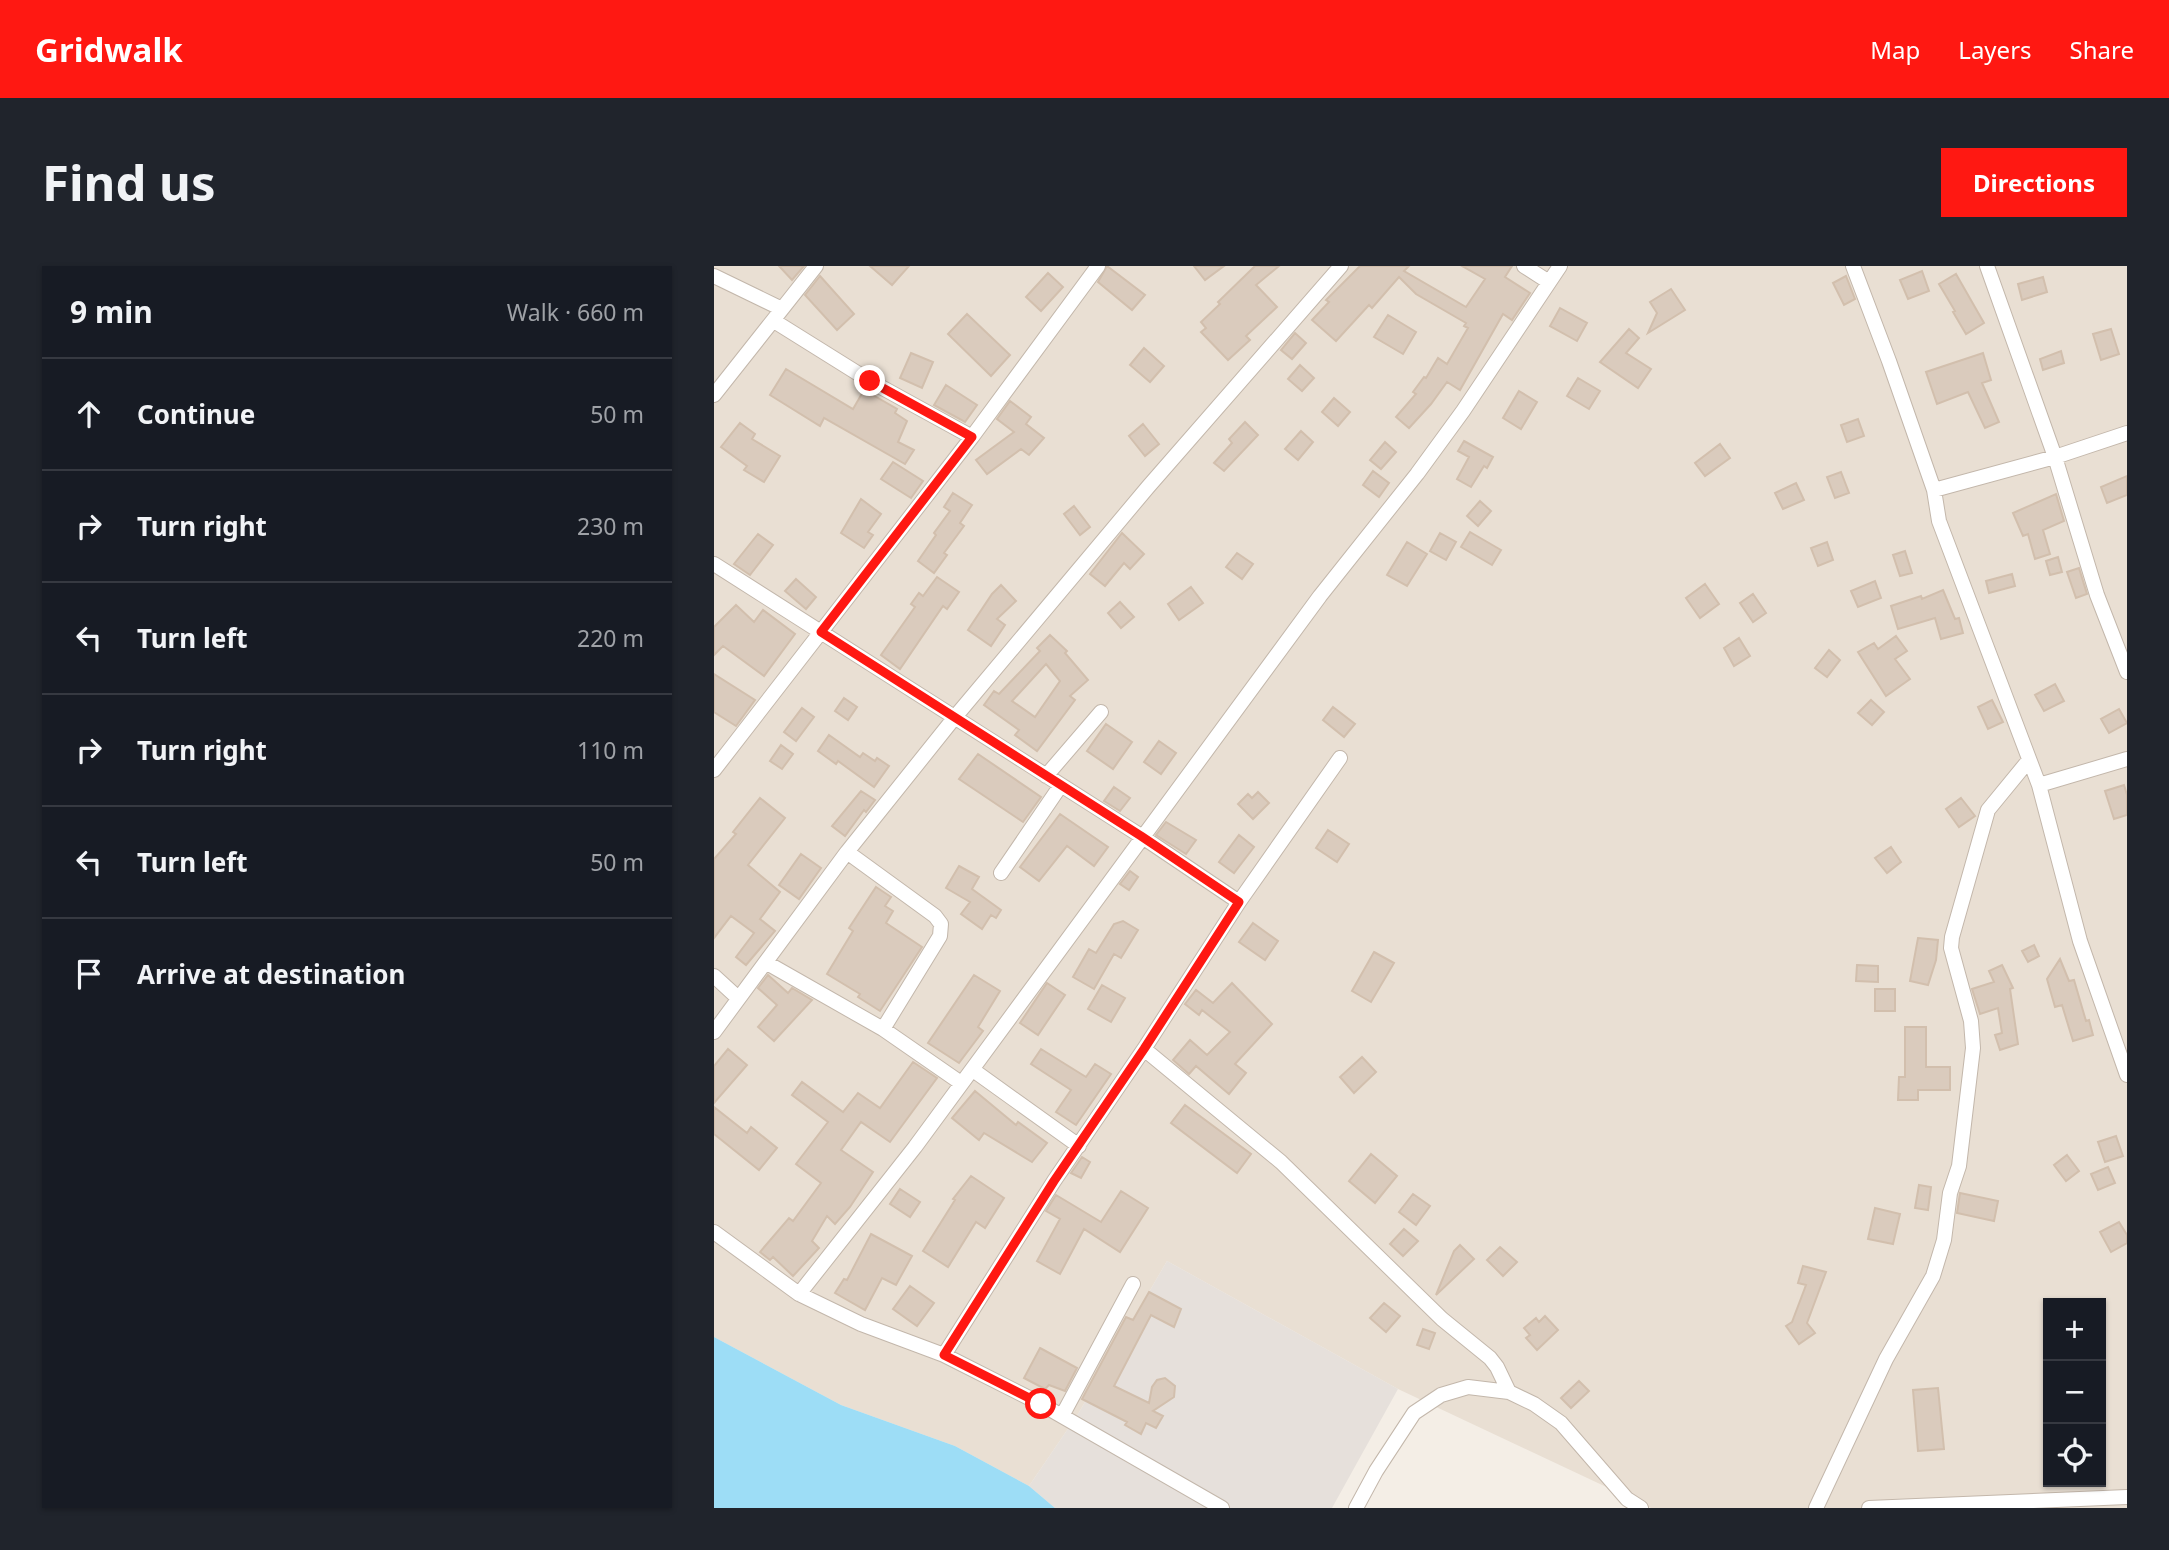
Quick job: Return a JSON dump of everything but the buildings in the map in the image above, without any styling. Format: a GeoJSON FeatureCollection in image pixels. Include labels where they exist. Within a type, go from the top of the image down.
{"type":"FeatureCollection","features":[{"type":"Feature","properties":{"kind":"street"},"geometry":{"type":"LineString","coordinates":[[714,396],[816,266]]}},
{"type":"Feature","properties":{"kind":"street"},"geometry":{"type":"LineString","coordinates":[[714,770],[972,437],[1098,266]]}},
{"type":"Feature","properties":{"kind":"street"},"geometry":{"type":"LineString","coordinates":[[714,1032],[847,852],[955,717],[1148,487],[1341,266]]}},
{"type":"Feature","properties":{"kind":"street"},"geometry":{"type":"LineString","coordinates":[[1524,266],[1549,282]]}},
{"type":"Feature","properties":{"kind":"street"},"geometry":{"type":"LineString","coordinates":[[799,1294],[973,1070],[1141,836],[1320,596],[1455,422],[1560,266]]}},
{"type":"Feature","properties":{"kind":"street"},"geometry":{"type":"LineString","coordinates":[[1853,266],[1934,490],[1939,521],[2039,785],[2080,941],[2126,1068]]}},
{"type":"Feature","properties":{"kind":"street"},"geometry":{"type":"LineString","coordinates":[[1987,266],[2055,457],[2089,573],[2127,672]]}},
{"type":"Feature","properties":{"kind":"street"},"geometry":{"type":"LineString","coordinates":[[714,276],[778,315],[870,381],[972,437]]}},
{"type":"Feature","properties":{"kind":"street"},"geometry":{"type":"LineString","coordinates":[[1934,490],[2055,457],[2127,433]]}},
{"type":"Feature","properties":{"kind":"street"},"geometry":{"type":"LineString","coordinates":[[714,564],[1141,836],[1239,902]]}},
{"type":"Feature","properties":{"kind":"street"},"geometry":{"type":"LineString","coordinates":[[1046,776],[1101,712]]}},
{"type":"Feature","properties":{"kind":"street"},"geometry":{"type":"LineString","coordinates":[[944,1355],[1239,902],[1339,758]]}},
{"type":"Feature","properties":{"kind":"street"},"geometry":{"type":"LineString","coordinates":[[2039,785],[2127,759]]}},
{"type":"Feature","properties":{"kind":"street"},"geometry":{"type":"LineString","coordinates":[[1816,1508],[1886,1359],[1933,1276],[1944,1240],[1950,1193],[1959,1166],[1973,1035],[1951,948],[1952,937],[1988,810],[2029,760]]}},
{"type":"Feature","properties":{"kind":"street"},"geometry":{"type":"LineString","coordinates":[[1001,873],[1061,785]]}},
{"type":"Feature","properties":{"kind":"street"},"geometry":{"type":"LineString","coordinates":[[847,852],[941,923],[940,936],[883,1029]]}},
{"type":"Feature","properties":{"kind":"street"},"geometry":{"type":"LineString","coordinates":[[767,963],[883,1029],[961,1083]]}},
{"type":"Feature","properties":{"kind":"street"},"geometry":{"type":"LineString","coordinates":[[714,976],[738,998]]}},
{"type":"Feature","properties":{"kind":"street"},"geometry":{"type":"LineString","coordinates":[[1144,1049],[1281,1162],[1442,1319],[1490,1358],[1509,1392]]}},
{"type":"Feature","properties":{"kind":"street"},"geometry":{"type":"LineString","coordinates":[[973,1070],[1079,1146]]}},
{"type":"Feature","properties":{"kind":"street"},"geometry":{"type":"LineString","coordinates":[[714,1233],[799,1294],[861,1324],[944,1355],[1062,1416],[1222,1508]]}},
{"type":"Feature","properties":{"kind":"street"},"geometry":{"type":"LineString","coordinates":[[1062,1416],[1133,1284]]}},
{"type":"Feature","properties":{"kind":"street"},"geometry":{"type":"LineString","coordinates":[[1356,1508],[1376,1471],[1414,1413],[1429,1401],[1468,1387],[1509,1392],[1534,1404],[1561,1423],[1627,1499],[1640,1508]]}},
{"type":"Feature","properties":{"kind":"street"},"geometry":{"type":"LineString","coordinates":[[1869,1508],[2127,1497]]}},
{"type":"Feature","properties":{"kind":"shaded area"},"geometry":{"type":"Polygon","coordinates":[[[714,266],[2127,266],[2127,1508],[1651,1508],[1398,1389],[1167,1261],[1078,1414],[1029,1486],[955,1446],[841,1405],[714,1337],[714,266]]]}},
{"type":"Feature","properties":{"kind":"shaded area"},"geometry":{"type":"Polygon","coordinates":[[[1167,1261],[1398,1389],[1332,1508],[1055,1508],[1029,1486],[1078,1414],[1167,1261]]]}},
{"type":"Feature","properties":{"kind":"water"},"geometry":{"type":"Polygon","coordinates":[[[714,1337],[841,1405],[955,1446],[1029,1486],[1055,1508],[714,1508],[714,1337]]]}},
{"type":"Feature","properties":{"kind":"route"},"geometry":{"type":"LineString","coordinates":[[870,381],[972,437],[821,632],[1141,836],[1239,902],[1054,1181],[944,1355],[1041,1404]]}}]}
